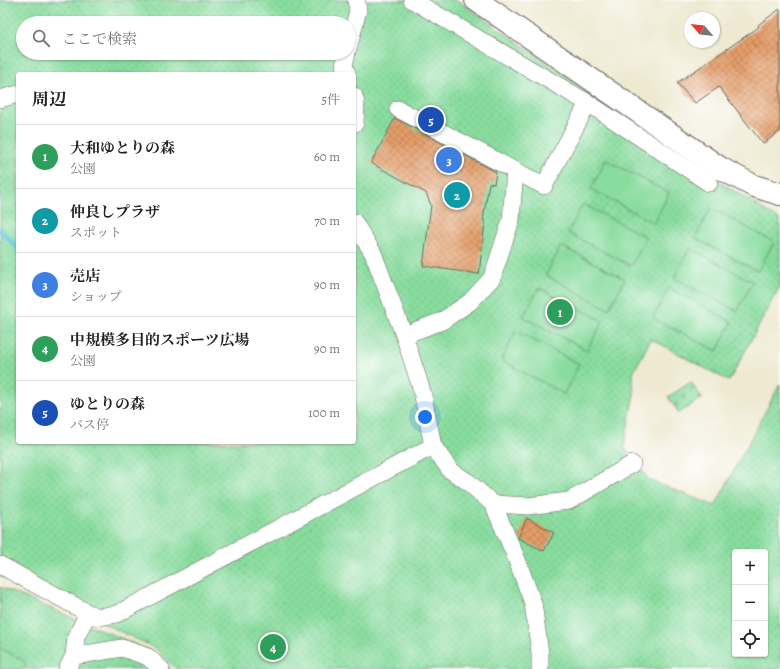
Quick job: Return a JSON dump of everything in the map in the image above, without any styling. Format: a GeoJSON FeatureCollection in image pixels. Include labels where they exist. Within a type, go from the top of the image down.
{"type":"FeatureCollection","features":[{"type":"Feature","properties":{"kind":"street"},"geometry":{"type":"LineString","coordinates":[[356,0],[358,10],[356,18]]}},
{"type":"Feature","properties":{"kind":"street"},"geometry":{"type":"LineString","coordinates":[[412,0],[588,103],[709,183]]}},
{"type":"Feature","properties":{"kind":"street"},"geometry":{"type":"LineString","coordinates":[[482,2],[720,168],[754,186],[780,194]]}},
{"type":"Feature","properties":{"kind":"street"},"geometry":{"type":"LineString","coordinates":[[345,60],[344,65],[346,72]]}},
{"type":"Feature","properties":{"kind":"street"},"geometry":{"type":"LineString","coordinates":[[0,99],[16,95]]}},
{"type":"Feature","properties":{"kind":"street"},"geometry":{"type":"LineString","coordinates":[[398,109],[544,186],[588,103]]}},
{"type":"Feature","properties":{"kind":"street"},"geometry":{"type":"LineString","coordinates":[[404,335],[442,321],[470,302],[492,278],[511,220],[515,171]]}},
{"type":"Feature","properties":{"kind":"street"},"geometry":{"type":"LineString","coordinates":[[356,225],[373,253],[404,335],[422,391],[433,446],[450,470],[468,482],[493,504],[516,555],[533,604],[540,653],[540,669]]}},
{"type":"Feature","properties":{"kind":"street"},"geometry":{"type":"LineString","coordinates":[[0,565],[88,613],[98,617],[117,614],[433,446]]}},
{"type":"Feature","properties":{"kind":"street"},"geometry":{"type":"LineString","coordinates":[[493,504],[527,506],[569,501],[632,464]]}},
{"type":"Feature","properties":{"kind":"street"},"geometry":{"type":"LineString","coordinates":[[88,613],[76,637],[71,663],[122,648],[148,657],[161,669]]}},
{"type":"Feature","properties":{"kind":"green space"},"geometry":{"type":"Polygon","coordinates":[[[0,0],[457,0],[712,177],[780,220],[780,286],[729,381],[651,339],[633,373],[634,394],[624,447],[649,480],[715,506],[780,384],[780,669],[176,669],[155,648],[16,582],[0,576],[0,0]]]}},
{"type":"Feature","properties":{"kind":"green space"},"geometry":{"type":"Polygon","coordinates":[[[606,160],[669,193],[654,223],[591,189],[606,160]]]}},
{"type":"Feature","properties":{"kind":"green space"},"geometry":{"type":"Polygon","coordinates":[[[583,204],[646,237],[631,266],[568,233],[583,204]]]}},
{"type":"Feature","properties":{"kind":"green space"},"geometry":{"type":"Polygon","coordinates":[[[711,208],[774,242],[758,271],[695,238],[711,208]]]}},
{"type":"Feature","properties":{"kind":"green space"},"geometry":{"type":"Polygon","coordinates":[[[561,246],[625,279],[609,309],[546,275],[561,246]]]}},
{"type":"Feature","properties":{"kind":"green space"},"geometry":{"type":"Polygon","coordinates":[[[690,248],[753,282],[737,311],[674,278],[690,248]]]}},
{"type":"Feature","properties":{"kind":"green space"},"geometry":{"type":"Polygon","coordinates":[[[539,288],[603,321],[587,350],[523,317],[539,288]]]}},
{"type":"Feature","properties":{"kind":"green space"},"geometry":{"type":"Polygon","coordinates":[[[669,288],[732,322],[717,351],[653,318],[669,288]]]}},
{"type":"Feature","properties":{"kind":"green space"},"geometry":{"type":"Polygon","coordinates":[[[516,331],[579,364],[564,394],[501,360],[516,331]]]}},
{"type":"Feature","properties":{"kind":"green space"},"geometry":{"type":"Polygon","coordinates":[[[691,382],[702,398],[679,413],[668,397],[691,382]]]}},
{"type":"Feature","properties":{"kind":"green space"},"geometry":{"type":"Polygon","coordinates":[[[0,587],[156,653],[171,669],[0,669],[0,587]]]}},
{"type":"Feature","properties":{"kind":"green space"},"geometry":{"type":"Polygon","coordinates":[[[0,648],[26,662],[23,669],[0,669],[0,648]]]}},
{"type":"Feature","properties":{"kind":"building"},"geometry":{"type":"Polygon","coordinates":[[[780,9],[780,131],[763,144],[719,87],[695,103],[677,83],[759,27],[758,25],[780,9]]]}},
{"type":"Feature","properties":{"kind":"building"},"geometry":{"type":"Polygon","coordinates":[[[395,118],[496,172],[494,184],[489,183],[483,220],[485,221],[479,274],[423,266],[431,205],[426,193],[371,163],[395,118]]]}},
{"type":"Feature","properties":{"kind":"building"},"geometry":{"type":"Polygon","coordinates":[[[527,518],[554,533],[544,551],[518,538],[527,518]]]}},
{"type":"Feature","properties":{"kind":"waterway"},"geometry":{"type":"LineString","coordinates":[[0,230],[16,246]]}},
{"type":"Feature","properties":{"kind":"place","name":"ゆとりの森"},"geometry":{"type":"Point","coordinates":[431,120]}},
{"type":"Feature","properties":{"kind":"place","name":"売店"},"geometry":{"type":"Point","coordinates":[449,160]}},
{"type":"Feature","properties":{"kind":"place","name":"仲良しプラザ"},"geometry":{"type":"Point","coordinates":[457,195]}},
{"type":"Feature","properties":{"kind":"place","name":"大和ゆとりの森"},"geometry":{"type":"Point","coordinates":[560,312]}},
{"type":"Feature","properties":{"kind":"place","name":"中規模多目的スポーツ広場"},"geometry":{"type":"Point","coordinates":[273,647]}}]}
